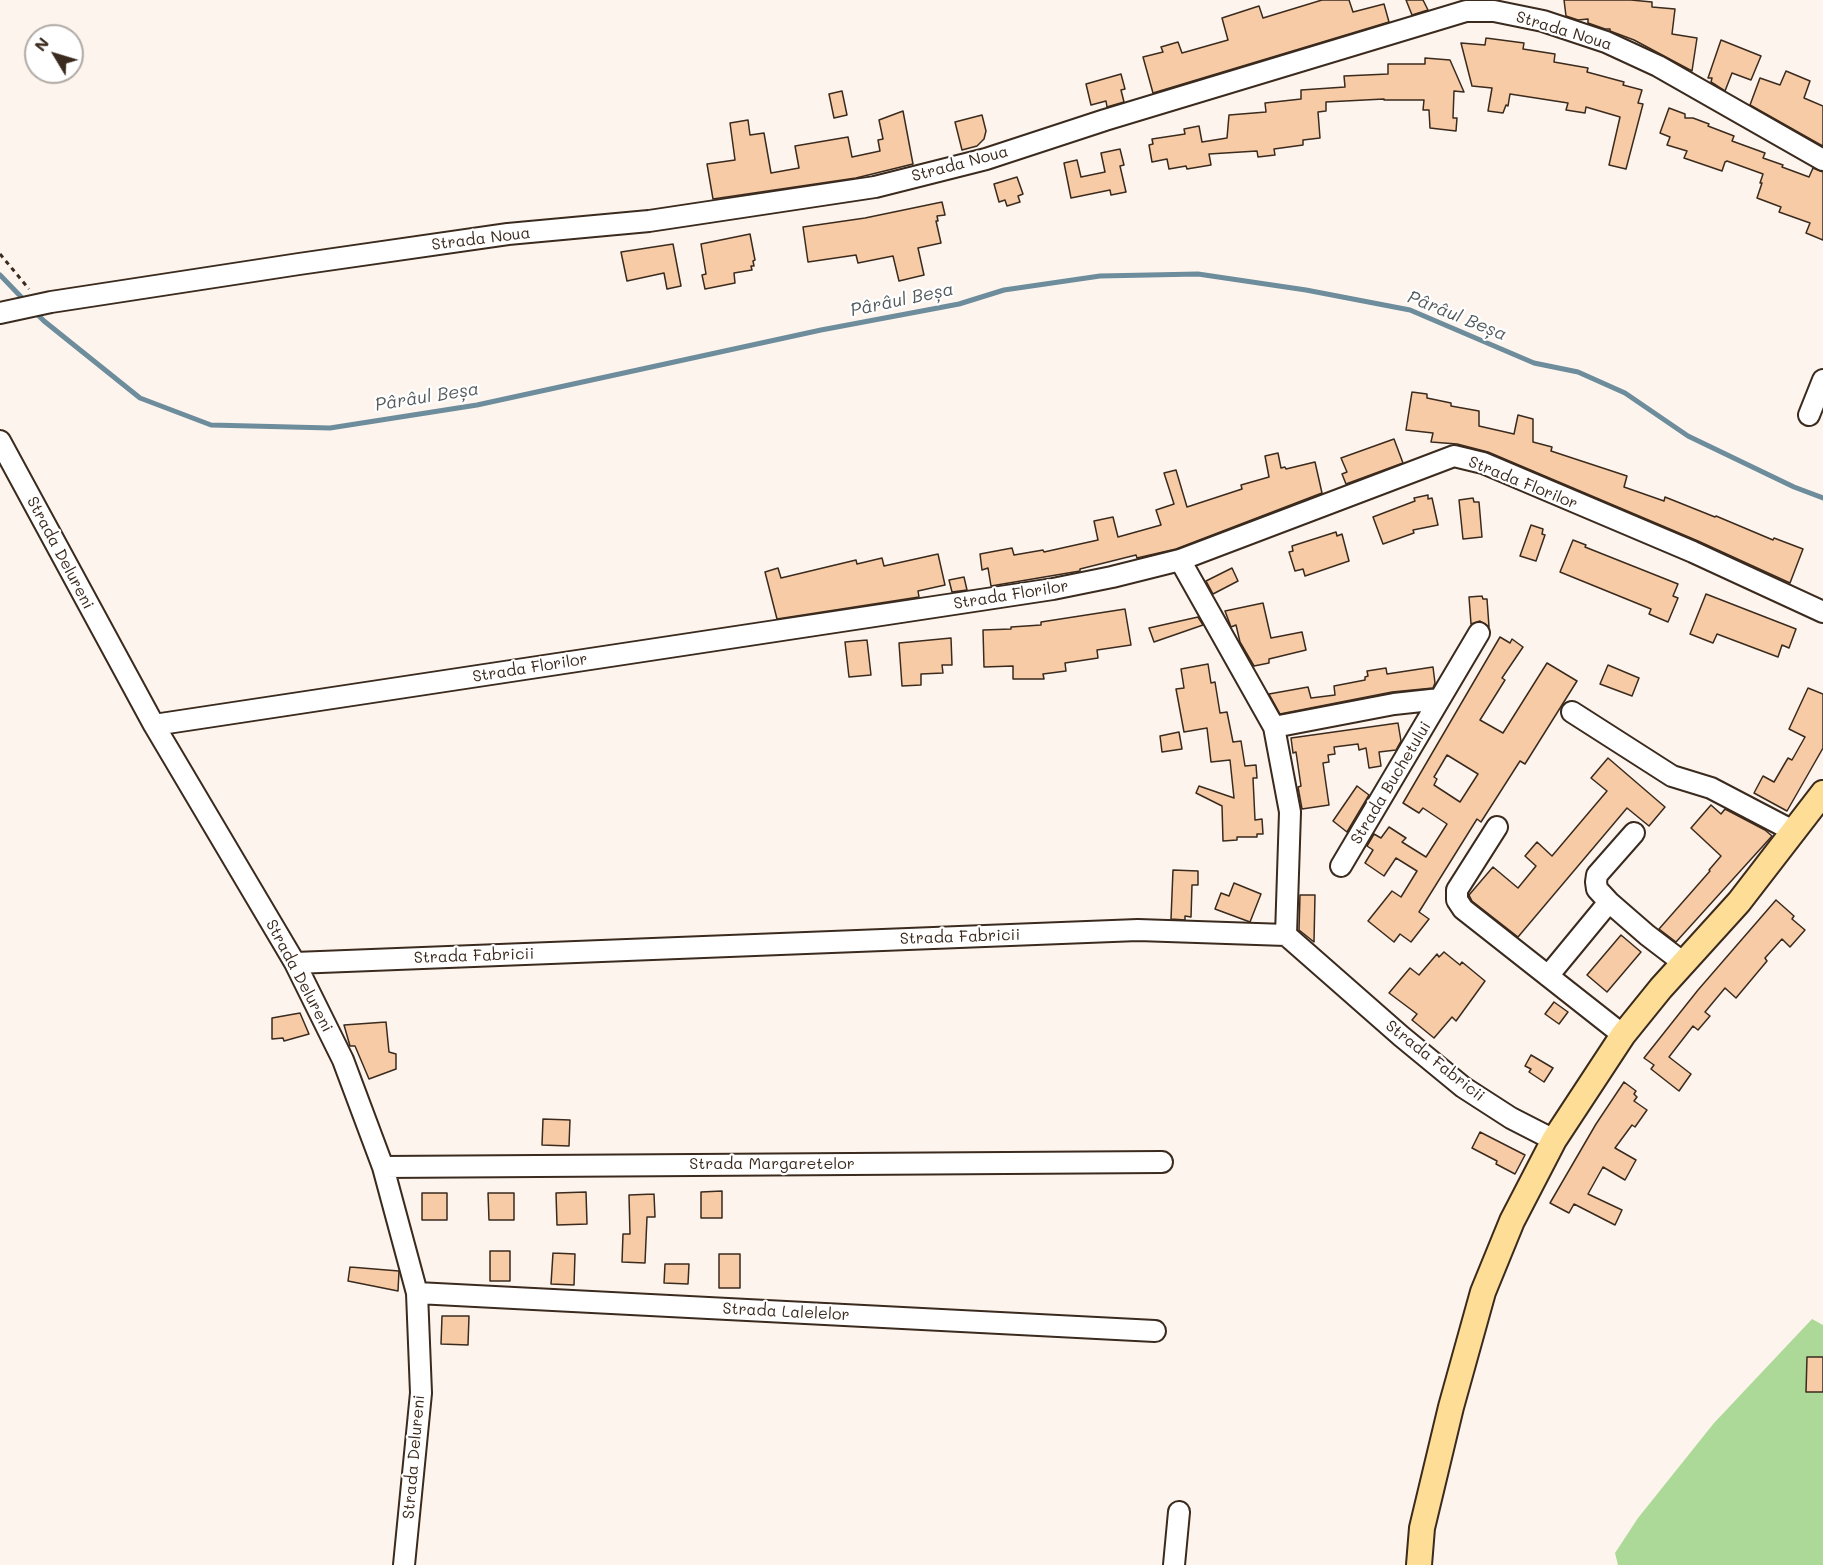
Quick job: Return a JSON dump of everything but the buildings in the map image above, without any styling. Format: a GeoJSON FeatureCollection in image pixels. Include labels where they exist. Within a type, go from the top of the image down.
{"type":"FeatureCollection","features":[{"type":"Feature","properties":{"kind":"main road"},"geometry":{"type":"LineString","coordinates":[[1419,1565],[1422,1528],[1483,1292],[1512,1221],[1554,1140],[1623,1035],[1661,988],[1739,902],[1823,793]]}},
{"type":"Feature","properties":{"kind":"street","name":"Strada Noua"},"geometry":{"type":"LineString","coordinates":[[3,312],[51,302],[485,237],[649,221],[875,187],[986,159],[1105,120],[1466,10],[1494,11],[1543,21],[1606,42],[1658,66],[1823,160]]}},
{"type":"Feature","properties":{"kind":"street"},"geometry":{"type":"LineString","coordinates":[[1809,415],[1823,380]]}},
{"type":"Feature","properties":{"kind":"street","name":"Strada Delureni"},"geometry":{"type":"LineString","coordinates":[[0,441],[154,725],[295,963],[344,1060],[383,1167],[417,1293],[421,1393],[404,1565]]}},
{"type":"Feature","properties":{"kind":"street","name":"Strada Florilor"},"geometry":{"type":"LineString","coordinates":[[154,725],[1053,589],[1112,577],[1180,560],[1454,456],[1483,463],[1694,552],[1823,612]]}},
{"type":"Feature","properties":{"kind":"street"},"geometry":{"type":"LineString","coordinates":[[1180,560],[1274,727],[1290,812],[1286,935]]}},
{"type":"Feature","properties":{"kind":"street","name":"Strada Buchetului"},"geometry":{"type":"LineString","coordinates":[[1341,866],[1479,633]]}},
{"type":"Feature","properties":{"kind":"street","name":"Strada Buchetului"},"geometry":{"type":"LineString","coordinates":[[1274,727],[1440,699]]}},
{"type":"Feature","properties":{"kind":"street"},"geometry":{"type":"LineString","coordinates":[[1572,712],[1672,776],[1711,788],[1795,832]]}},
{"type":"Feature","properties":{"kind":"street"},"geometry":{"type":"LineString","coordinates":[[1497,826],[1457,890],[1457,900],[1463,909],[1623,1035]]}},
{"type":"Feature","properties":{"kind":"street"},"geometry":{"type":"LineString","coordinates":[[1634,833],[1598,875],[1597,889],[1609,902],[1685,964]]}},
{"type":"Feature","properties":{"kind":"street"},"geometry":{"type":"LineString","coordinates":[[1548,976],[1609,902]]}},
{"type":"Feature","properties":{"kind":"street","name":"Strada Fabricii"},"geometry":{"type":"LineString","coordinates":[[295,963],[1138,930],[1286,935],[1463,1087],[1511,1118],[1554,1140]]}},
{"type":"Feature","properties":{"kind":"street","name":"Strada Margaretelor"},"geometry":{"type":"LineString","coordinates":[[383,1167],[1162,1162]]}},
{"type":"Feature","properties":{"kind":"street","name":"Strada Lalelelor"},"geometry":{"type":"LineString","coordinates":[[417,1293],[1155,1331]]}},
{"type":"Feature","properties":{"kind":"street"},"geometry":{"type":"LineString","coordinates":[[1174,1565],[1179,1512]]}},
{"type":"Feature","properties":{"kind":"path"},"geometry":{"type":"LineString","coordinates":[[0,254],[26,286],[51,302]]}},
{"type":"Feature","properties":{"kind":"green space"},"geometry":{"type":"Polygon","coordinates":[[[1812,1319],[1823,1325],[1823,1565],[1618,1565],[1615,1553],[1638,1518],[1714,1423],[1812,1319]]]}},
{"type":"Feature","properties":{"kind":"waterway","name":"Pârâul Beșa"},"geometry":{"type":"LineString","coordinates":[[34,311],[140,398],[211,425],[330,428],[477,405],[821,330],[959,304],[1004,290],[1100,276],[1198,274],[1306,290],[1410,310],[1534,363],[1578,372],[1625,393],[1688,436],[1794,487],[1823,498]]}},
{"type":"Feature","properties":{"kind":"waterway","name":"Pârâul Beșa"},"geometry":{"type":"LineString","coordinates":[[0,275],[26,302]]}}]}
